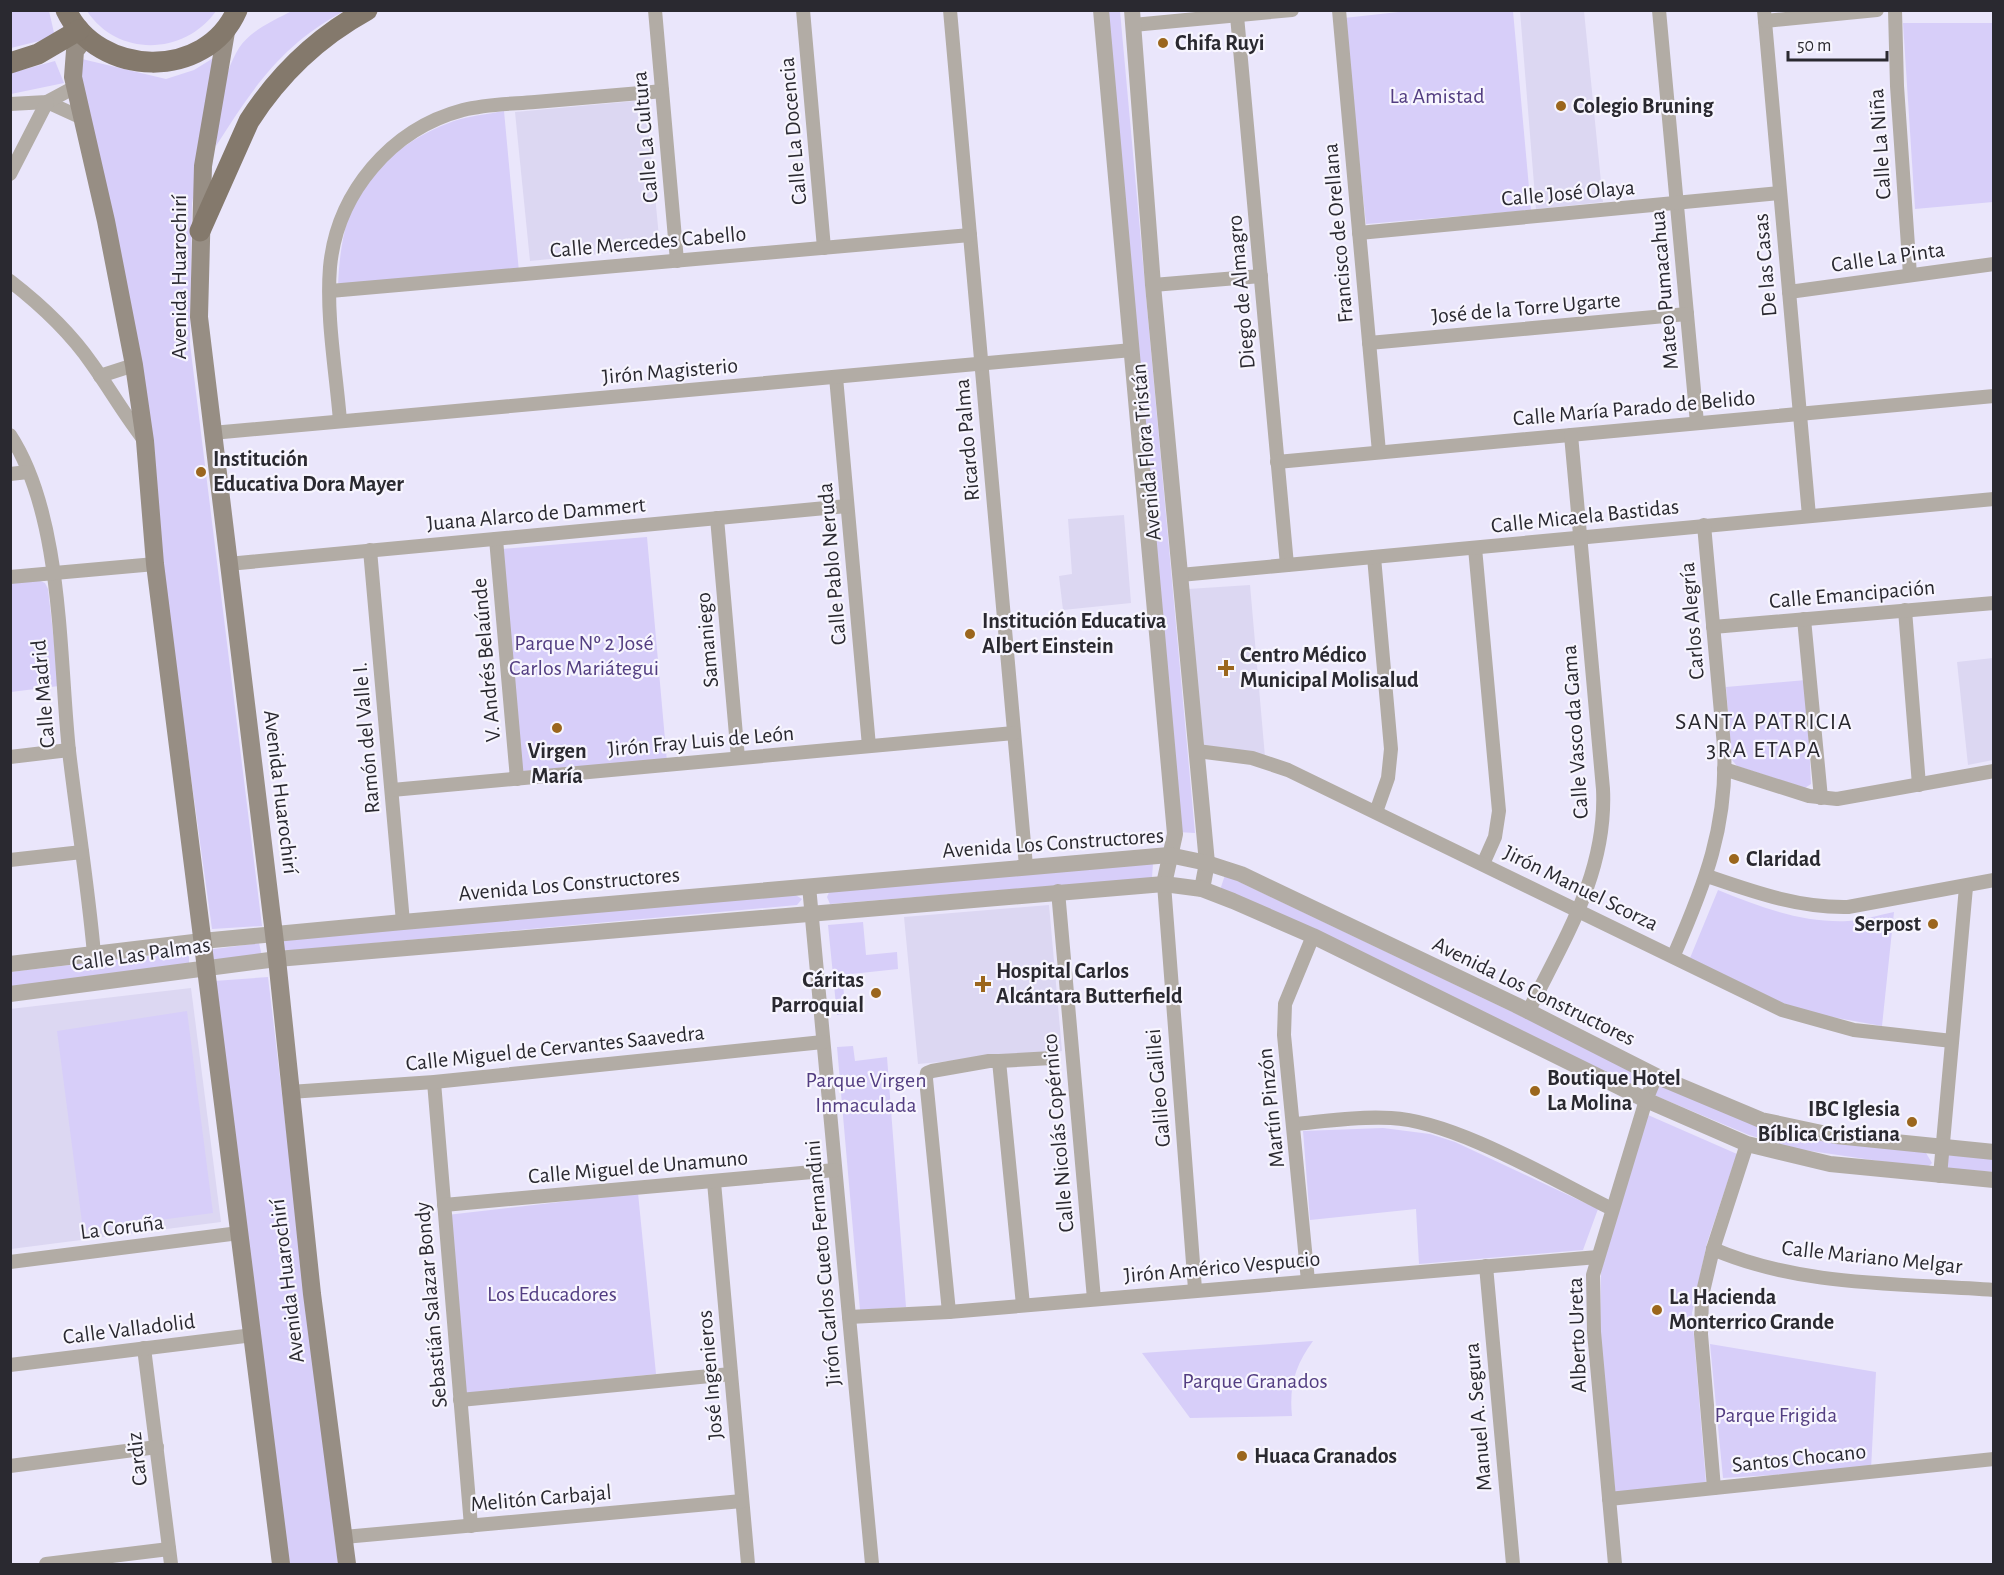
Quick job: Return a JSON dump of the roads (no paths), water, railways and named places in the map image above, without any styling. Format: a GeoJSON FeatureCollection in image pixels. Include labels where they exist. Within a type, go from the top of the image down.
{"type":"FeatureCollection","features":[{"type":"Feature","properties":{"kind":"main road"},"geometry":{"type":"LineString","coordinates":[[66,10],[82,34],[104,51],[125,60],[148,64],[171,62],[192,55],[212,43],[237,16]]}},
{"type":"Feature","properties":{"kind":"main road"},"geometry":{"type":"LineString","coordinates":[[200,231],[249,121],[260,104],[315,44],[367,10]]}},
{"type":"Feature","properties":{"kind":"main road","name":"Avenida Huarochirí"},"geometry":{"type":"LineString","coordinates":[[237,16],[208,133],[200,231],[199,317],[277,959],[312,1294],[347,1564]]}},
{"type":"Feature","properties":{"kind":"main road"},"geometry":{"type":"LineString","coordinates":[[10,63],[38,54],[82,34]]}},
{"type":"Feature","properties":{"kind":"main road","name":"Avenida Huarochirí"},"geometry":{"type":"LineString","coordinates":[[82,34],[72,63],[75,87],[134,365],[145,441],[155,564],[281,1564]]}},
{"type":"Feature","properties":{"kind":"street","name":"Calle La Cultura"},"geometry":{"type":"LineString","coordinates":[[655,10],[677,261]]}},
{"type":"Feature","properties":{"kind":"street","name":"Calle La Docencia"},"geometry":{"type":"LineString","coordinates":[[803,10],[824,248]]}},
{"type":"Feature","properties":{"kind":"street","name":"Ricardo Palma"},"geometry":{"type":"LineString","coordinates":[[950,10],[1026,866]]}},
{"type":"Feature","properties":{"kind":"street","name":"Avenida Flora Tristán"},"geometry":{"type":"LineString","coordinates":[[1101,10],[1175,834],[1164,884]]}},
{"type":"Feature","properties":{"kind":"street"},"geometry":{"type":"LineString","coordinates":[[1132,18],[1237,16],[1292,10]]}},
{"type":"Feature","properties":{"kind":"street","name":"Francisco de Orellana"},"geometry":{"type":"LineString","coordinates":[[1339,10],[1379,452]]}},
{"type":"Feature","properties":{"kind":"street","name":"Mateo Pumacahua"},"geometry":{"type":"LineString","coordinates":[[1659,10],[1697,423]]}},
{"type":"Feature","properties":{"kind":"street"},"geometry":{"type":"LineString","coordinates":[[1765,16],[1876,10]]}},
{"type":"Feature","properties":{"kind":"street","name":"Calle La Niña"},"geometry":{"type":"LineString","coordinates":[[1895,10],[1897,86],[1910,275]]}},
{"type":"Feature","properties":{"kind":"street","name":"Diego de Almagro"},"geometry":{"type":"LineString","coordinates":[[1237,16],[1287,565]]}},
{"type":"Feature","properties":{"kind":"street","name":"De las Casas"},"geometry":{"type":"LineString","coordinates":[[1765,16],[1809,516]]}},
{"type":"Feature","properties":{"kind":"street","name":"Avenida Flora Tristán"},"geometry":{"type":"LineString","coordinates":[[1132,18],[1207,863],[1202,889]]}},
{"type":"Feature","properties":{"kind":"street"},"geometry":{"type":"LineString","coordinates":[[10,104],[47,102],[75,87]]}},
{"type":"Feature","properties":{"kind":"street"},"geometry":{"type":"LineString","coordinates":[[340,421],[330,291],[335,240],[343,214],[358,184],[389,150],[422,127],[448,115],[478,107],[662,91]]}},
{"type":"Feature","properties":{"kind":"street"},"geometry":{"type":"LineString","coordinates":[[47,102],[82,118]]}},
{"type":"Feature","properties":{"kind":"street"},"geometry":{"type":"LineString","coordinates":[[10,174],[47,102]]}},
{"type":"Feature","properties":{"kind":"street","name":"Calle José Olaya"},"geometry":{"type":"LineString","coordinates":[[1359,233],[1780,193]]}},
{"type":"Feature","properties":{"kind":"street","name":"Calle Mercedes Cabello"},"geometry":{"type":"LineString","coordinates":[[330,291],[970,235]]}},
{"type":"Feature","properties":{"kind":"street","name":"Calle La Pinta"},"geometry":{"type":"LineString","coordinates":[[1789,292],[1994,264]]}},
{"type":"Feature","properties":{"kind":"street"},"geometry":{"type":"LineString","coordinates":[[1154,285],[1261,276]]}},
{"type":"Feature","properties":{"kind":"street"},"geometry":{"type":"LineString","coordinates":[[10,281],[43,306],[100,376],[128,420],[145,441]]}},
{"type":"Feature","properties":{"kind":"street","name":"José de la Torre Ugarte"},"geometry":{"type":"LineString","coordinates":[[1369,343],[1687,314]]}},
{"type":"Feature","properties":{"kind":"street","name":"Jirón Magisterio"},"geometry":{"type":"LineString","coordinates":[[212,433],[1132,350]]}},
{"type":"Feature","properties":{"kind":"street"},"geometry":{"type":"LineString","coordinates":[[100,376],[134,365]]}},
{"type":"Feature","properties":{"kind":"street","name":"Calle Pablo Neruda"},"geometry":{"type":"LineString","coordinates":[[836,377],[869,746]]}},
{"type":"Feature","properties":{"kind":"street","name":"Calle María Parado de Belido"},"geometry":{"type":"LineString","coordinates":[[1277,462],[1994,396]]}},
{"type":"Feature","properties":{"kind":"street","name":"Calle Madrid"},"geometry":{"type":"LineString","coordinates":[[10,435],[37,497],[54,572],[69,750],[94,954]]}},
{"type":"Feature","properties":{"kind":"street","name":"Calle Vasco da Gama"},"geometry":{"type":"LineString","coordinates":[[1528,1012],[1578,910],[1600,852],[1604,808],[1571,435]]}},
{"type":"Feature","properties":{"kind":"street"},"geometry":{"type":"LineString","coordinates":[[10,474],[28,472]]}},
{"type":"Feature","properties":{"kind":"street","name":"Calle Micaela Bastidas"},"geometry":{"type":"LineString","coordinates":[[1180,575],[1994,499]]}},
{"type":"Feature","properties":{"kind":"street","name":"Juana Alarco de Dammert"},"geometry":{"type":"LineString","coordinates":[[228,564],[848,506]]}},
{"type":"Feature","properties":{"kind":"street","name":"Samaniego"},"geometry":{"type":"LineString","coordinates":[[717,518],[738,759]]}},
{"type":"Feature","properties":{"kind":"street","name":"Carlos Alegría"},"geometry":{"type":"LineString","coordinates":[[1674,955],[1707,876],[1720,819],[1724,769],[1704,525]]}},
{"type":"Feature","properties":{"kind":"street","name":"V. Andrés Belaúnde"},"geometry":{"type":"LineString","coordinates":[[496,538],[517,779]]}},
{"type":"Feature","properties":{"kind":"street"},"geometry":{"type":"LineString","coordinates":[[1475,548],[1499,811],[1496,837],[1483,864]]}},
{"type":"Feature","properties":{"kind":"street","name":"Ramón del Valle I."},"geometry":{"type":"LineString","coordinates":[[370,550],[403,922]]}},
{"type":"Feature","properties":{"kind":"street"},"geometry":{"type":"LineString","coordinates":[[1374,557],[1392,758],[1389,778],[1376,812]]}},
{"type":"Feature","properties":{"kind":"street"},"geometry":{"type":"LineString","coordinates":[[10,577],[155,564]]}},
{"type":"Feature","properties":{"kind":"street","name":"Calle Emancipación"},"geometry":{"type":"LineString","coordinates":[[1713,627],[1994,603]]}},
{"type":"Feature","properties":{"kind":"street"},"geometry":{"type":"LineString","coordinates":[[1905,610],[1919,785]]}},
{"type":"Feature","properties":{"kind":"street"},"geometry":{"type":"LineString","coordinates":[[1804,619],[1821,798]]}},
{"type":"Feature","properties":{"kind":"street","name":"Jirón Fray Luis de León"},"geometry":{"type":"LineString","coordinates":[[392,790],[1014,733]]}},
{"type":"Feature","properties":{"kind":"street"},"geometry":{"type":"LineString","coordinates":[[10,757],[69,750]]}},
{"type":"Feature","properties":{"kind":"street","name":"Jirón Manuel Scorza"},"geometry":{"type":"LineString","coordinates":[[1197,752],[1252,758],[1288,770],[1674,955],[1733,988],[1782,1010],[1820,1023],[1854,1030],[1952,1041]]}},
{"type":"Feature","properties":{"kind":"street"},"geometry":{"type":"LineString","coordinates":[[1724,769],[1821,798],[1847,799],[1994,771]]}},
{"type":"Feature","properties":{"kind":"street"},"geometry":{"type":"LineString","coordinates":[[10,860],[82,852]]}},
{"type":"Feature","properties":{"kind":"street","name":"Avenida Los Constructores"},"geometry":{"type":"LineString","coordinates":[[274,935],[1169,855],[1207,863],[1241,874],[1656,1076],[1761,1120],[1836,1136],[1994,1152]]}},
{"type":"Feature","properties":{"kind":"street"},"geometry":{"type":"LineString","coordinates":[[1707,876],[1797,904],[1830,908],[1966,887],[1994,880]]}},
{"type":"Feature","properties":{"kind":"street"},"geometry":{"type":"LineString","coordinates":[[277,959],[1058,891],[1164,884],[1202,889],[1313,936],[1646,1100],[1747,1144],[1830,1164],[1994,1180]]}},
{"type":"Feature","properties":{"kind":"street","name":"Galileo Galilei"},"geometry":{"type":"LineString","coordinates":[[1164,884],[1195,1289]]}},
{"type":"Feature","properties":{"kind":"street","name":"Jirón Carlos Cueto Fernandini"},"geometry":{"type":"LineString","coordinates":[[809,886],[872,1564]]}},
{"type":"Feature","properties":{"kind":"street"},"geometry":{"type":"LineString","coordinates":[[1940,1176],[1966,887]]}},
{"type":"Feature","properties":{"kind":"street","name":"Calle Nicolás Copérnico"},"geometry":{"type":"LineString","coordinates":[[1058,891],[1094,1299]]}},
{"type":"Feature","properties":{"kind":"street","name":"Calle Las Palmas"},"geometry":{"type":"LineString","coordinates":[[10,964],[202,941],[274,935]]}},
{"type":"Feature","properties":{"kind":"street","name":"Martín Pinzón"},"geometry":{"type":"LineString","coordinates":[[1308,1281],[1284,1035],[1285,1004],[1313,936]]}},
{"type":"Feature","properties":{"kind":"street","name":"Calle Las Palmas"},"geometry":{"type":"LineString","coordinates":[[10,994],[277,959]]}},
{"type":"Feature","properties":{"kind":"street","name":"Calle Miguel de Cervantes Saavedra"},"geometry":{"type":"LineString","coordinates":[[290,1092],[434,1082],[823,1042]]}},
{"type":"Feature","properties":{"kind":"street"},"geometry":{"type":"LineString","coordinates":[[948,1312],[927,1073],[999,1061],[1052,1058]]}},
{"type":"Feature","properties":{"kind":"street"},"geometry":{"type":"LineString","coordinates":[[999,1061],[1023,1305]]}},
{"type":"Feature","properties":{"kind":"street","name":"Alberto Ureta"},"geometry":{"type":"LineString","coordinates":[[1615,1564],[1594,1332],[1593,1275],[1646,1100],[1656,1076]]}},
{"type":"Feature","properties":{"kind":"street","name":"Sebastián Salazar Bondy"},"geometry":{"type":"LineString","coordinates":[[434,1082],[471,1526]]}},
{"type":"Feature","properties":{"kind":"street"},"geometry":{"type":"LineString","coordinates":[[1294,1124],[1393,1118],[1428,1125],[1484,1145],[1612,1209]]}},
{"type":"Feature","properties":{"kind":"street"},"geometry":{"type":"LineString","coordinates":[[1714,1488],[1701,1334],[1702,1296],[1713,1249],[1747,1144]]}},
{"type":"Feature","properties":{"kind":"street","name":"Calle Miguel de Unamuno"},"geometry":{"type":"LineString","coordinates":[[444,1205],[836,1170]]}},
{"type":"Feature","properties":{"kind":"street","name":"José Ingenieros"},"geometry":{"type":"LineString","coordinates":[[714,1182],[748,1564]]}},
{"type":"Feature","properties":{"kind":"street","name":"La Coruña"},"geometry":{"type":"LineString","coordinates":[[10,1262],[239,1233]]}},
{"type":"Feature","properties":{"kind":"street","name":"Calle Mariano Melgar"},"geometry":{"type":"LineString","coordinates":[[1713,1249],[1748,1264],[1810,1277],[1994,1290]]}},
{"type":"Feature","properties":{"kind":"street","name":"Jirón Américo Vespucio"},"geometry":{"type":"LineString","coordinates":[[849,1317],[948,1312],[1195,1289],[1598,1257]]}},
{"type":"Feature","properties":{"kind":"street","name":"Manuel A. Segura"},"geometry":{"type":"LineString","coordinates":[[1486,1266],[1513,1564]]}},
{"type":"Feature","properties":{"kind":"street","name":"Calle Valladolid"},"geometry":{"type":"LineString","coordinates":[[10,1365],[253,1335]]}},
{"type":"Feature","properties":{"kind":"street","name":"Cardiz"},"geometry":{"type":"LineString","coordinates":[[144,1348],[171,1564]]}},
{"type":"Feature","properties":{"kind":"street"},"geometry":{"type":"LineString","coordinates":[[460,1400],[731,1374]]}},
{"type":"Feature","properties":{"kind":"street"},"geometry":{"type":"LineString","coordinates":[[10,1466],[157,1447]]}},
{"type":"Feature","properties":{"kind":"street","name":"Santos Chocano"},"geometry":{"type":"LineString","coordinates":[[1609,1499],[1994,1459]]}},
{"type":"Feature","properties":{"kind":"street","name":"Melitón Carbajal"},"geometry":{"type":"LineString","coordinates":[[344,1537],[742,1501]]}},
{"type":"Feature","properties":{"kind":"street"},"geometry":{"type":"LineString","coordinates":[[46,1564],[169,1549]]}},
{"type":"Feature","properties":{"kind":"place","name":"Chifa Ruyi"},"geometry":{"type":"Point","coordinates":[1163,43]}},
{"type":"Feature","properties":{"kind":"place","name":"Colegio Bruning"},"geometry":{"type":"Point","coordinates":[1561,106]}},
{"type":"Feature","properties":{"kind":"place","name":"Institución Educativa Dora Mayer"},"geometry":{"type":"Point","coordinates":[201,472]}},
{"type":"Feature","properties":{"kind":"place","name":"Institución Educativa Albert Einstein"},"geometry":{"type":"Point","coordinates":[970,634]}},
{"type":"Feature","properties":{"kind":"place","name":"Centro Médico Municipal Molisalud"},"geometry":{"type":"Point","coordinates":[1226,668]}},
{"type":"Feature","properties":{"kind":"place","name":"Virgen María"},"geometry":{"type":"Point","coordinates":[557,728]}},
{"type":"Feature","properties":{"kind":"place","name":"Claridad"},"geometry":{"type":"Point","coordinates":[1734,859]}},
{"type":"Feature","properties":{"kind":"place","name":"Serpost"},"geometry":{"type":"Point","coordinates":[1933,924]}},
{"type":"Feature","properties":{"kind":"place","name":"Hospital Carlos Alcántara Butterfield"},"geometry":{"type":"Point","coordinates":[983,984]}},
{"type":"Feature","properties":{"kind":"place","name":"Cáritas Parroquial"},"geometry":{"type":"Point","coordinates":[876,993]}},
{"type":"Feature","properties":{"kind":"place","name":"Boutique Hotel La Molina"},"geometry":{"type":"Point","coordinates":[1535,1091]}},
{"type":"Feature","properties":{"kind":"place","name":"IBC Iglesia Bíblica Cristiana"},"geometry":{"type":"Point","coordinates":[1912,1122]}},
{"type":"Feature","properties":{"kind":"place","name":"La Hacienda Monterrico Grande"},"geometry":{"type":"Point","coordinates":[1657,1310]}},
{"type":"Feature","properties":{"kind":"place","name":"Huaca Granados"},"geometry":{"type":"Point","coordinates":[1242,1456]}},
{"type":"Feature","properties":{"kind":"district","name":"SANTA PATRICIA 3RA ETAPA"},"geometry":{"type":"Point","coordinates":[1764,736]}},
{"type":"Feature","properties":{"kind":"park label","name":"La Amistad"},"geometry":{"type":"Point","coordinates":[1437,96]}},
{"type":"Feature","properties":{"kind":"park label","name":"Parque Nº 2 José Carlos Mariátegui"},"geometry":{"type":"Point","coordinates":[584,656]}},
{"type":"Feature","properties":{"kind":"park label","name":"Parque Virgen Inmaculada"},"geometry":{"type":"Point","coordinates":[866,1092]}},
{"type":"Feature","properties":{"kind":"park label","name":"Los Educadores"},"geometry":{"type":"Point","coordinates":[552,1294]}},
{"type":"Feature","properties":{"kind":"park label","name":"Parque Granados"},"geometry":{"type":"Point","coordinates":[1255,1381]}},
{"type":"Feature","properties":{"kind":"park label","name":"Parque Frigida"},"geometry":{"type":"Point","coordinates":[1776,1415]}}]}
